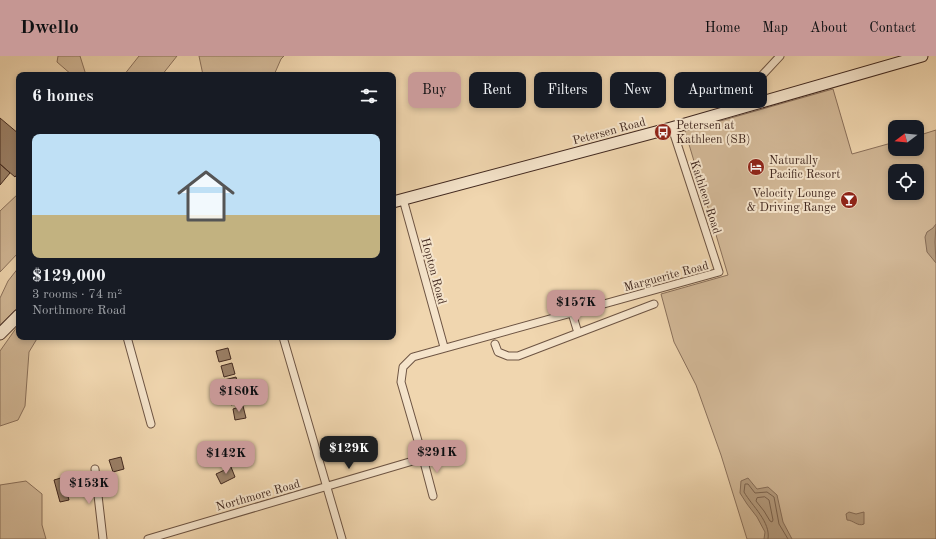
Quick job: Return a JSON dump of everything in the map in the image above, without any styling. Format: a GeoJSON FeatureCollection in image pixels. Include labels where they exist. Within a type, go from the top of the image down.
{"type":"FeatureCollection","features":[{"type":"Feature","properties":{"kind":"street"},"geometry":{"type":"LineString","coordinates":[[765,72],[780,56]]}},
{"type":"Feature","properties":{"kind":"street","name":"Petersen Road"},"geometry":{"type":"LineString","coordinates":[[767,101],[922,56]]}},
{"type":"Feature","properties":{"kind":"street","name":"Petersen Road"},"geometry":{"type":"LineString","coordinates":[[398,201],[743,108]]}},
{"type":"Feature","properties":{"kind":"street","name":"Kathleen Road"},"geometry":{"type":"LineString","coordinates":[[672,128],[719,272]]}},
{"type":"Feature","properties":{"kind":"street","name":"Hopton Road"},"geometry":{"type":"LineString","coordinates":[[398,201],[444,348]]}},
{"type":"Feature","properties":{"kind":"street","name":"Marguerite Road"},"geometry":{"type":"LineString","coordinates":[[444,348],[719,272]]}},
{"type":"Feature","properties":{"kind":"street","name":"Marguerite Road"},"geometry":{"type":"LineString","coordinates":[[495,344],[498,352],[508,356],[518,356],[654,304]]}},
{"type":"Feature","properties":{"kind":"street"},"geometry":{"type":"LineString","coordinates":[[572,313],[578,333]]}},
{"type":"Feature","properties":{"kind":"street"},"geometry":{"type":"LineString","coordinates":[[0,334],[16,318]]}},
{"type":"Feature","properties":{"kind":"street"},"geometry":{"type":"LineString","coordinates":[[128,340],[151,424]]}},
{"type":"Feature","properties":{"kind":"street"},"geometry":{"type":"LineString","coordinates":[[284,340],[342,539]]}},
{"type":"Feature","properties":{"kind":"street"},"geometry":{"type":"LineString","coordinates":[[433,496],[400,382],[403,367],[413,357],[444,348]]}},
{"type":"Feature","properties":{"kind":"street","name":"Northmore Road"},"geometry":{"type":"LineString","coordinates":[[148,539],[423,458]]}},
{"type":"Feature","properties":{"kind":"street"},"geometry":{"type":"LineString","coordinates":[[95,469],[103,539]]}},
{"type":"Feature","properties":{"kind":"shaded area"},"geometry":{"type":"Polygon","coordinates":[[[58,56],[80,56],[85,72],[69,72],[57,62],[58,56]]]}},
{"type":"Feature","properties":{"kind":"shaded area"},"geometry":{"type":"Polygon","coordinates":[[[139,56],[177,56],[164,72],[126,72],[139,56]]]}},
{"type":"Feature","properties":{"kind":"shaded area"},"geometry":{"type":"Polygon","coordinates":[[[199,56],[284,56],[281,59],[275,72],[202,72],[199,56]]]}},
{"type":"Feature","properties":{"kind":"shaded area"},"geometry":{"type":"Polygon","coordinates":[[[833,89],[852,154],[888,144],[888,156],[924,156],[924,134],[936,130],[936,539],[747,539],[721,455],[696,385],[674,342],[661,294],[728,275],[685,131],[833,89]]]}},
{"type":"Feature","properties":{"kind":"shaded area"},"geometry":{"type":"Polygon","coordinates":[[[16,196],[16,255],[0,272],[0,211],[16,196]]]}},
{"type":"Feature","properties":{"kind":"shaded area"},"geometry":{"type":"Polygon","coordinates":[[[16,271],[16,309],[0,326],[0,298],[8,281],[16,271]]]}},
{"type":"Feature","properties":{"kind":"shaded area"},"geometry":{"type":"Polygon","coordinates":[[[16,328],[16,340],[36,340],[29,352],[25,406],[18,420],[0,426],[0,351],[16,328]]]}},
{"type":"Feature","properties":{"kind":"shaded area"},"geometry":{"type":"Polygon","coordinates":[[[26,481],[42,494],[42,525],[46,539],[0,539],[0,485],[26,481]]]}},
{"type":"Feature","properties":{"kind":"water"},"geometry":{"type":"Polygon","coordinates":[[[936,224],[936,263],[927,252],[925,237],[927,232],[936,224]]]}},
{"type":"Feature","properties":{"kind":"water"},"geometry":{"type":"Polygon","coordinates":[[[748,478],[757,489],[768,487],[777,495],[783,522],[792,539],[764,539],[765,532],[757,517],[740,493],[741,481],[748,478]]]}},
{"type":"Feature","properties":{"kind":"water"},"geometry":{"type":"Polygon","coordinates":[[[849,512],[856,514],[864,512],[864,524],[860,525],[847,520],[846,514],[849,512]]]}},
{"type":"Feature","properties":{"kind":"building"},"geometry":{"type":"Polygon","coordinates":[[[0,118],[16,131],[16,176],[15,177],[0,164],[0,118]]]}},
{"type":"Feature","properties":{"kind":"building"},"geometry":{"type":"Polygon","coordinates":[[[0,164],[10,173],[0,185],[0,164]]]}},
{"type":"Feature","properties":{"kind":"building"},"geometry":{"type":"Polygon","coordinates":[[[228,348],[231,359],[219,362],[216,351],[228,348]]]}},
{"type":"Feature","properties":{"kind":"building"},"geometry":{"type":"Polygon","coordinates":[[[232,363],[235,374],[224,377],[221,366],[232,363]]]}},
{"type":"Feature","properties":{"kind":"building"},"geometry":{"type":"Polygon","coordinates":[[[236,377],[239,388],[227,391],[224,380],[236,377]]]}},
{"type":"Feature","properties":{"kind":"building"},"geometry":{"type":"Polygon","coordinates":[[[240,390],[241,396],[244,397],[246,401],[231,405],[228,394],[240,390]]]}},
{"type":"Feature","properties":{"kind":"building"},"geometry":{"type":"Polygon","coordinates":[[[243,406],[246,418],[235,420],[233,409],[243,406]]]}},
{"type":"Feature","properties":{"kind":"building"},"geometry":{"type":"Polygon","coordinates":[[[121,457],[124,469],[113,472],[109,460],[121,457]]]}},
{"type":"Feature","properties":{"kind":"building"},"geometry":{"type":"Polygon","coordinates":[[[231,467],[235,477],[221,484],[216,474],[231,467]]]}},
{"type":"Feature","properties":{"kind":"building"},"geometry":{"type":"Polygon","coordinates":[[[71,475],[74,487],[68,489],[69,491],[67,493],[69,500],[60,502],[54,480],[71,475]]]}},
{"type":"Feature","properties":{"kind":"place","name":"Petersen at Kathleen (SB)"},"geometry":{"type":"Point","coordinates":[663,132]}},
{"type":"Feature","properties":{"kind":"place","name":"Naturally Pacific Resort"},"geometry":{"type":"Point","coordinates":[756,167]}},
{"type":"Feature","properties":{"kind":"place","name":"Velocity Lounge & Driving Range"},"geometry":{"type":"Point","coordinates":[849,200]}}]}
